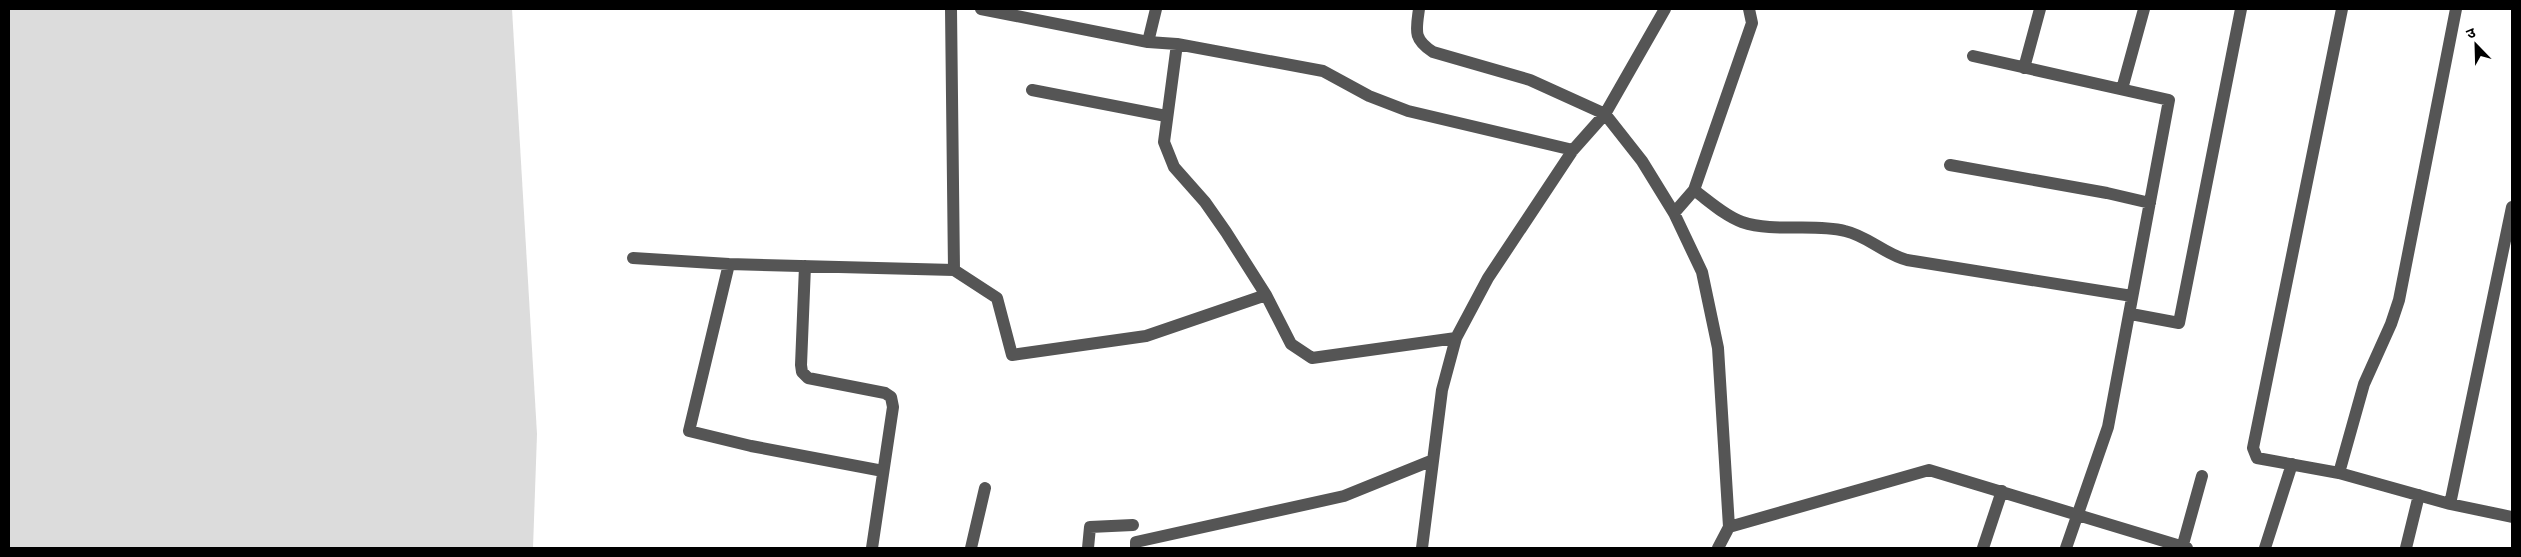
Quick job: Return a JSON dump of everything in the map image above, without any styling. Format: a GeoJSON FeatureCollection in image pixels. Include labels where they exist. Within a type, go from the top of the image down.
{"type":"FeatureCollection","features":[{"type":"Feature","properties":{"kind":"street"},"geometry":{"type":"LineString","coordinates":[[951,9],[954,270]]}},
{"type":"Feature","properties":{"kind":"street"},"geometry":{"type":"LineString","coordinates":[[981,9],[999,10],[1148,42],[1177,44],[1323,71],[1370,96],[1408,111],[1572,150]]}},
{"type":"Feature","properties":{"kind":"street"},"geometry":{"type":"LineString","coordinates":[[1148,42],[1156,9]]}},
{"type":"Feature","properties":{"kind":"street"},"geometry":{"type":"LineString","coordinates":[[1419,9],[1416,32],[1420,44],[1433,52],[1530,80],[1605,114],[1642,161],[1674,213],[1702,272],[1718,348],[1729,526],[1718,548]]}},
{"type":"Feature","properties":{"kind":"street"},"geometry":{"type":"LineString","coordinates":[[1422,548],[1442,390],[1456,338],[1488,278],[1572,150],[1605,114],[1665,9]]}},
{"type":"Feature","properties":{"kind":"street"},"geometry":{"type":"LineString","coordinates":[[1674,213],[1694,190],[1752,22],[1749,9]]}},
{"type":"Feature","properties":{"kind":"street"},"geometry":{"type":"LineString","coordinates":[[2024,68],[2040,9]]}},
{"type":"Feature","properties":{"kind":"street"},"geometry":{"type":"LineString","coordinates":[[2122,90],[2144,9]]}},
{"type":"Feature","properties":{"kind":"street"},"geometry":{"type":"LineString","coordinates":[[2131,314],[2178,323],[2241,9]]}},
{"type":"Feature","properties":{"kind":"street"},"geometry":{"type":"LineString","coordinates":[[2342,9],[2253,448],[2257,458],[2340,474],[2450,504],[2512,517]]}},
{"type":"Feature","properties":{"kind":"street"},"geometry":{"type":"LineString","coordinates":[[2340,474],[2364,384],[2391,324],[2399,300],[2456,9]]}},
{"type":"Feature","properties":{"kind":"street"},"geometry":{"type":"LineString","coordinates":[[1177,44],[1164,142],[1174,167],[1205,202],[1266,295],[1291,344],[1312,358],[1456,338]]}},
{"type":"Feature","properties":{"kind":"street"},"geometry":{"type":"LineString","coordinates":[[1973,56],[2169,100],[2132,296],[2131,314],[2108,427],[2066,548]]}},
{"type":"Feature","properties":{"kind":"street"},"geometry":{"type":"LineString","coordinates":[[1032,90],[1166,116]]}},
{"type":"Feature","properties":{"kind":"street"},"geometry":{"type":"LineString","coordinates":[[1950,165],[2107,193],[2150,204]]}},
{"type":"Feature","properties":{"kind":"street"},"geometry":{"type":"LineString","coordinates":[[1694,190],[1741,221],[1758,226],[1844,231],[1859,236],[1893,256],[1907,260],[2132,296]]}},
{"type":"Feature","properties":{"kind":"street"},"geometry":{"type":"LineString","coordinates":[[2450,504],[2512,206]]}},
{"type":"Feature","properties":{"kind":"street"},"geometry":{"type":"LineString","coordinates":[[633,258],[729,264],[954,270],[997,298],[1012,355],[1146,336],[1266,295]]}},
{"type":"Feature","properties":{"kind":"street"},"geometry":{"type":"LineString","coordinates":[[729,264],[689,431],[751,446],[883,471]]}},
{"type":"Feature","properties":{"kind":"street"},"geometry":{"type":"LineString","coordinates":[[806,266],[802,372],[808,378],[885,393],[891,397],[893,407],[872,548]]}},
{"type":"Feature","properties":{"kind":"street"},"geometry":{"type":"LineString","coordinates":[[1136,548],[1136,542],[1344,496],[1433,460]]}},
{"type":"Feature","properties":{"kind":"street"},"geometry":{"type":"LineString","coordinates":[[2265,548],[2292,464]]}},
{"type":"Feature","properties":{"kind":"street"},"geometry":{"type":"LineString","coordinates":[[1729,526],[1929,470],[2184,548],[2202,476]]}},
{"type":"Feature","properties":{"kind":"street"},"geometry":{"type":"LineString","coordinates":[[971,548],[985,488]]}},
{"type":"Feature","properties":{"kind":"street"},"geometry":{"type":"LineString","coordinates":[[1983,548],[2002,491]]}},
{"type":"Feature","properties":{"kind":"street"},"geometry":{"type":"LineString","coordinates":[[2406,548],[2419,495]]}},
{"type":"Feature","properties":{"kind":"street"},"geometry":{"type":"LineString","coordinates":[[1088,548],[1090,527],[1133,525]]}},
{"type":"Feature","properties":{"kind":"shaded area"},"geometry":{"type":"Polygon","coordinates":[[[9,9],[512,9],[537,434],[533,548],[9,548],[9,9]]]}}]}
